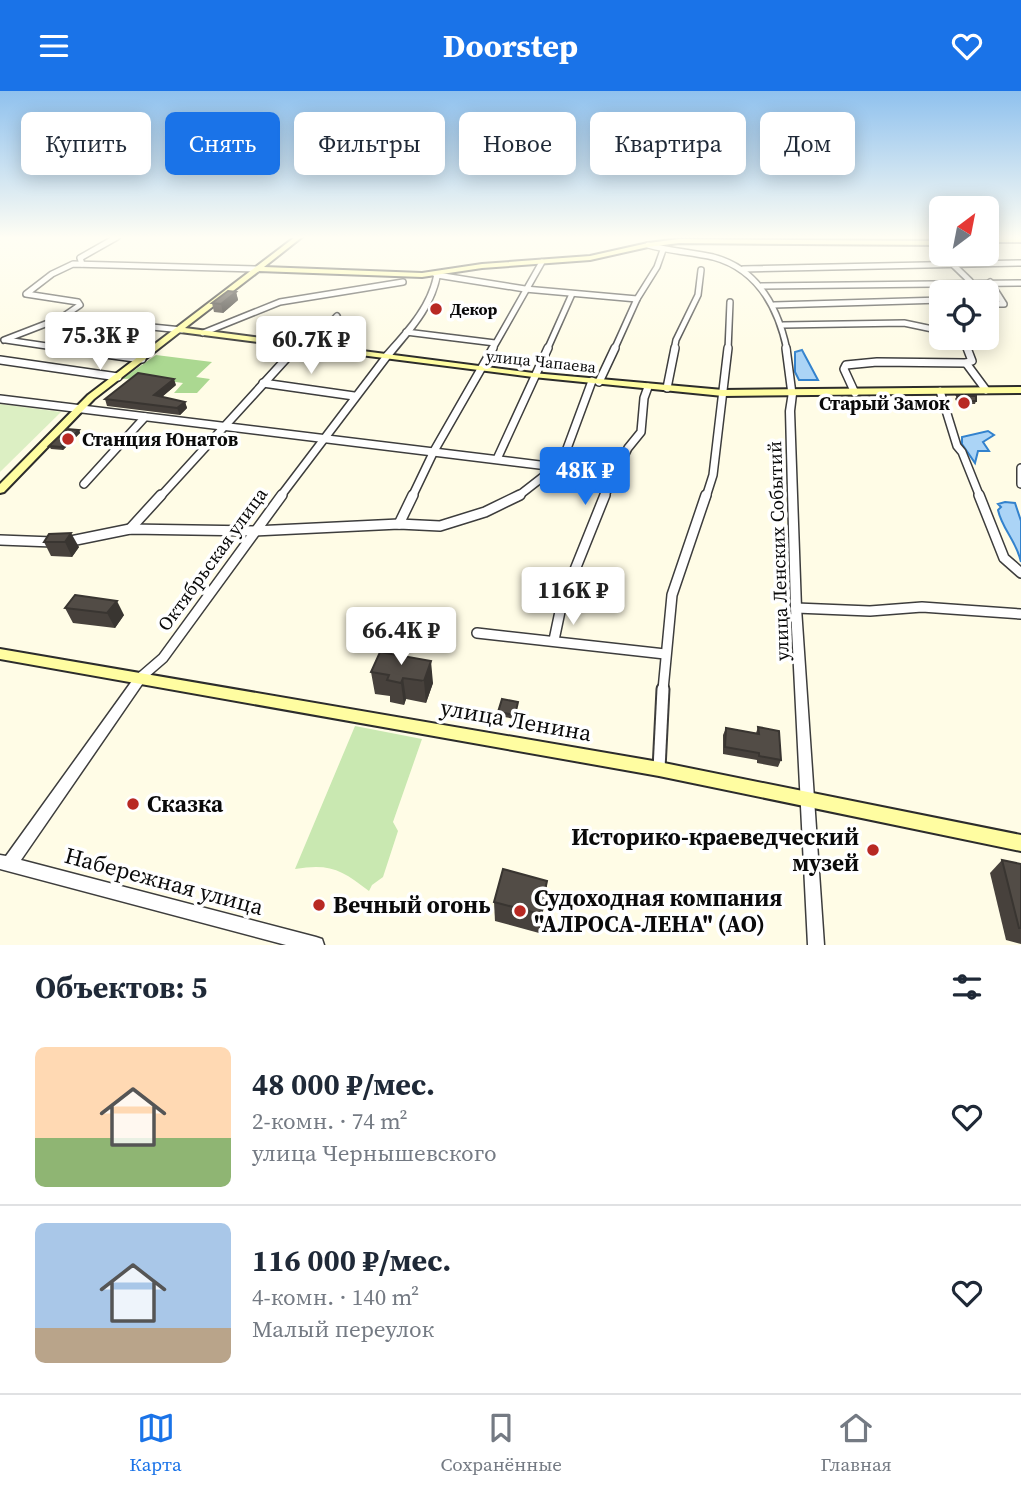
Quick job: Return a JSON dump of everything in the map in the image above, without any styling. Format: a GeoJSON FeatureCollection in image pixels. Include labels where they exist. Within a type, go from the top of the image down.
{"type":"FeatureCollection","features":[{"type":"Feature","properties":{"kind":"main road"},"geometry":{"type":"LineString","coordinates":[[0,490],[79,410],[248,277]]}},
{"type":"Feature","properties":{"kind":"main road","name":"улица Чапаева"},"geometry":{"type":"LineString","coordinates":[[182,330],[481,369],[667,389],[792,394],[1021,390]]}},
{"type":"Feature","properties":{"kind":"main road","name":"улица Ленина"},"geometry":{"type":"LineString","coordinates":[[0,654],[659,769],[1021,843]]}},
{"type":"Feature","properties":{"kind":"street"},"geometry":{"type":"LineString","coordinates":[[2,340],[61,318],[80,305],[78,302],[26,294],[48,277]]}},
{"type":"Feature","properties":{"kind":"street","name":"Октябрьская улица"},"geometry":{"type":"LineString","coordinates":[[5,863],[141,677],[163,658],[354,396],[429,302],[436,277]]}},
{"type":"Feature","properties":{"kind":"street"},"geometry":{"type":"LineString","coordinates":[[448,277],[525,289],[637,299]]}},
{"type":"Feature","properties":{"kind":"street"},"geometry":{"type":"LineString","coordinates":[[399,524],[435,451],[533,277]]}},
{"type":"Feature","properties":{"kind":"street"},"geometry":{"type":"LineString","coordinates":[[0,540],[65,542],[130,529],[254,531],[399,524],[440,526],[485,512],[522,494],[562,462],[596,382],[651,277]]}},
{"type":"Feature","properties":{"kind":"street"},"geometry":{"type":"LineString","coordinates":[[667,389],[676,340],[698,295],[700,277]]}},
{"type":"Feature","properties":{"kind":"street","name":"улица Ленских Событий"},"geometry":{"type":"LineString","coordinates":[[751,277],[774,305],[783,325],[792,394],[790,411],[796,608],[816,945]]}},
{"type":"Feature","properties":{"kind":"street"},"geometry":{"type":"LineString","coordinates":[[204,333],[280,302],[403,282]]}},
{"type":"Feature","properties":{"kind":"street"},"geometry":{"type":"LineString","coordinates":[[761,286],[929,282]]}},
{"type":"Feature","properties":{"kind":"street"},"geometry":{"type":"LineString","coordinates":[[999,282],[1021,283]]}},
{"type":"Feature","properties":{"kind":"street"},"geometry":{"type":"LineString","coordinates":[[497,459],[572,294]]}},
{"type":"Feature","properties":{"kind":"street"},"geometry":{"type":"LineString","coordinates":[[774,305],[929,300]]}},
{"type":"Feature","properties":{"kind":"street"},"geometry":{"type":"LineString","coordinates":[[659,769],[665,654],[672,595],[713,475],[730,334],[730,302]]}},
{"type":"Feature","properties":{"kind":"street"},"geometry":{"type":"LineString","coordinates":[[130,529],[263,383],[337,316]]}},
{"type":"Feature","properties":{"kind":"street","name":"улица Чапаева"},"geometry":{"type":"LineString","coordinates":[[61,318],[182,330]]}},
{"type":"Feature","properties":{"kind":"street"},"geometry":{"type":"LineString","coordinates":[[783,325],[904,324],[929,329]]}},
{"type":"Feature","properties":{"kind":"street"},"geometry":{"type":"LineString","coordinates":[[406,333],[495,343]]}},
{"type":"Feature","properties":{"kind":"street"},"geometry":{"type":"LineString","coordinates":[[2,340],[142,359]]}},
{"type":"Feature","properties":{"kind":"street"},"geometry":{"type":"LineString","coordinates":[[855,393],[844,369],[846,365],[877,362],[966,363],[972,361],[968,350]]}},
{"type":"Feature","properties":{"kind":"street"},"geometry":{"type":"LineString","coordinates":[[0,360],[118,377]]}},
{"type":"Feature","properties":{"kind":"street"},"geometry":{"type":"LineString","coordinates":[[966,363],[986,390]]}},
{"type":"Feature","properties":{"kind":"street"},"geometry":{"type":"LineString","coordinates":[[263,383],[354,396]]}},
{"type":"Feature","properties":{"kind":"street"},"geometry":{"type":"LineString","coordinates":[[554,640],[562,602],[612,476],[641,432],[644,398],[648,387]]}},
{"type":"Feature","properties":{"kind":"street"},"geometry":{"type":"LineString","coordinates":[[940,391],[957,446],[1004,558],[1021,573]]}},
{"type":"Feature","properties":{"kind":"street"},"geometry":{"type":"LineString","coordinates":[[0,399],[556,467]]}},
{"type":"Feature","properties":{"kind":"street"},"geometry":{"type":"LineString","coordinates":[[84,484],[145,417]]}},
{"type":"Feature","properties":{"kind":"street"},"geometry":{"type":"LineString","coordinates":[[1021,468],[1021,484]]}},
{"type":"Feature","properties":{"kind":"street"},"geometry":{"type":"LineString","coordinates":[[796,608],[870,611],[922,607],[1021,614]]}},
{"type":"Feature","properties":{"kind":"street"},"geometry":{"type":"LineString","coordinates":[[477,633],[665,654]]}},
{"type":"Feature","properties":{"kind":"street","name":"Набережная улица"},"geometry":{"type":"LineString","coordinates":[[5,863],[316,945]]}},
{"type":"Feature","properties":{"kind":"green space"},"geometry":{"type":"Polygon","coordinates":[[[156,355],[212,362],[196,377],[210,379],[197,393],[174,393],[183,383],[147,378],[122,379],[156,355]]]}},
{"type":"Feature","properties":{"kind":"green space"},"geometry":{"type":"Polygon","coordinates":[[[0,404],[61,412],[0,472],[0,404]]]}},
{"type":"Feature","properties":{"kind":"green space"},"geometry":{"type":"Polygon","coordinates":[[[355,726],[422,739],[393,822],[398,831],[383,877],[372,885],[369,891],[335,870],[318,867],[295,869],[355,726]]]}},
{"type":"Feature","properties":{"kind":"water"},"geometry":{"type":"Polygon","coordinates":[[[802,350],[818,380],[799,380],[795,372],[795,352],[802,350]]]}},
{"type":"Feature","properties":{"kind":"water"},"geometry":{"type":"Polygon","coordinates":[[[988,431],[994,435],[983,442],[989,451],[978,451],[975,463],[962,444],[962,437],[988,431]]]}},
{"type":"Feature","properties":{"kind":"water"},"geometry":{"type":"Polygon","coordinates":[[[1015,503],[1021,521],[1021,562],[998,510],[1001,507],[998,504],[1015,503]]]}},
{"type":"Feature","properties":{"kind":"building"},"geometry":{"type":"Polygon","coordinates":[[[228,291],[236,292],[221,304],[212,303],[228,291]]]}},
{"type":"Feature","properties":{"kind":"building"},"geometry":{"type":"Polygon","coordinates":[[[138,373],[174,379],[154,395],[185,402],[177,408],[105,399],[138,373]]]}},
{"type":"Feature","properties":{"kind":"building"},"geometry":{"type":"Polygon","coordinates":[[[957,396],[976,396],[976,401],[960,401],[957,396]]]}},
{"type":"Feature","properties":{"kind":"building"},"geometry":{"type":"Polygon","coordinates":[[[67,429],[79,430],[61,447],[49,446],[67,429]]]}},
{"type":"Feature","properties":{"kind":"building"},"geometry":{"type":"Polygon","coordinates":[[[71,533],[65,542],[44,542],[49,534],[71,533]]]}},
{"type":"Feature","properties":{"kind":"building"},"geometry":{"type":"Polygon","coordinates":[[[75,595],[117,601],[107,613],[65,608],[75,595]]]}},
{"type":"Feature","properties":{"kind":"building"},"geometry":{"type":"Polygon","coordinates":[[[380,652],[431,661],[424,681],[403,678],[401,683],[387,680],[389,675],[371,672],[380,652]]]}},
{"type":"Feature","properties":{"kind":"building"},"geometry":{"type":"Polygon","coordinates":[[[502,699],[518,702],[515,715],[498,712],[502,699]]]}},
{"type":"Feature","properties":{"kind":"building"},"geometry":{"type":"Polygon","coordinates":[[[758,727],[779,731],[781,760],[725,747],[726,728],[759,734],[758,727]]]}},
{"type":"Feature","properties":{"kind":"building"},"geometry":{"type":"Polygon","coordinates":[[[1002,860],[1021,864],[1021,928],[1019,928],[1002,860]]]}},
{"type":"Feature","properties":{"kind":"building"},"geometry":{"type":"Polygon","coordinates":[[[503,869],[547,881],[540,914],[494,902],[503,869]]]}},
{"type":"Feature","properties":{"kind":"place","name":"Декор"},"geometry":{"type":"Point","coordinates":[436,309]}},
{"type":"Feature","properties":{"kind":"place","name":"Старый Замок"},"geometry":{"type":"Point","coordinates":[964,403]}},
{"type":"Feature","properties":{"kind":"place","name":"Станция Юнатов"},"geometry":{"type":"Point","coordinates":[68,439]}},
{"type":"Feature","properties":{"kind":"place","name":"Сказка"},"geometry":{"type":"Point","coordinates":[133,804]}},
{"type":"Feature","properties":{"kind":"place","name":"Историко-краеведческий музей"},"geometry":{"type":"Point","coordinates":[873,850]}},
{"type":"Feature","properties":{"kind":"place","name":"Вечный огонь"},"geometry":{"type":"Point","coordinates":[319,905]}},
{"type":"Feature","properties":{"kind":"place","name":"Судоходная компания \"АЛРОСА-ЛЕНА\" (АО)"},"geometry":{"type":"Point","coordinates":[520,911]}}]}
